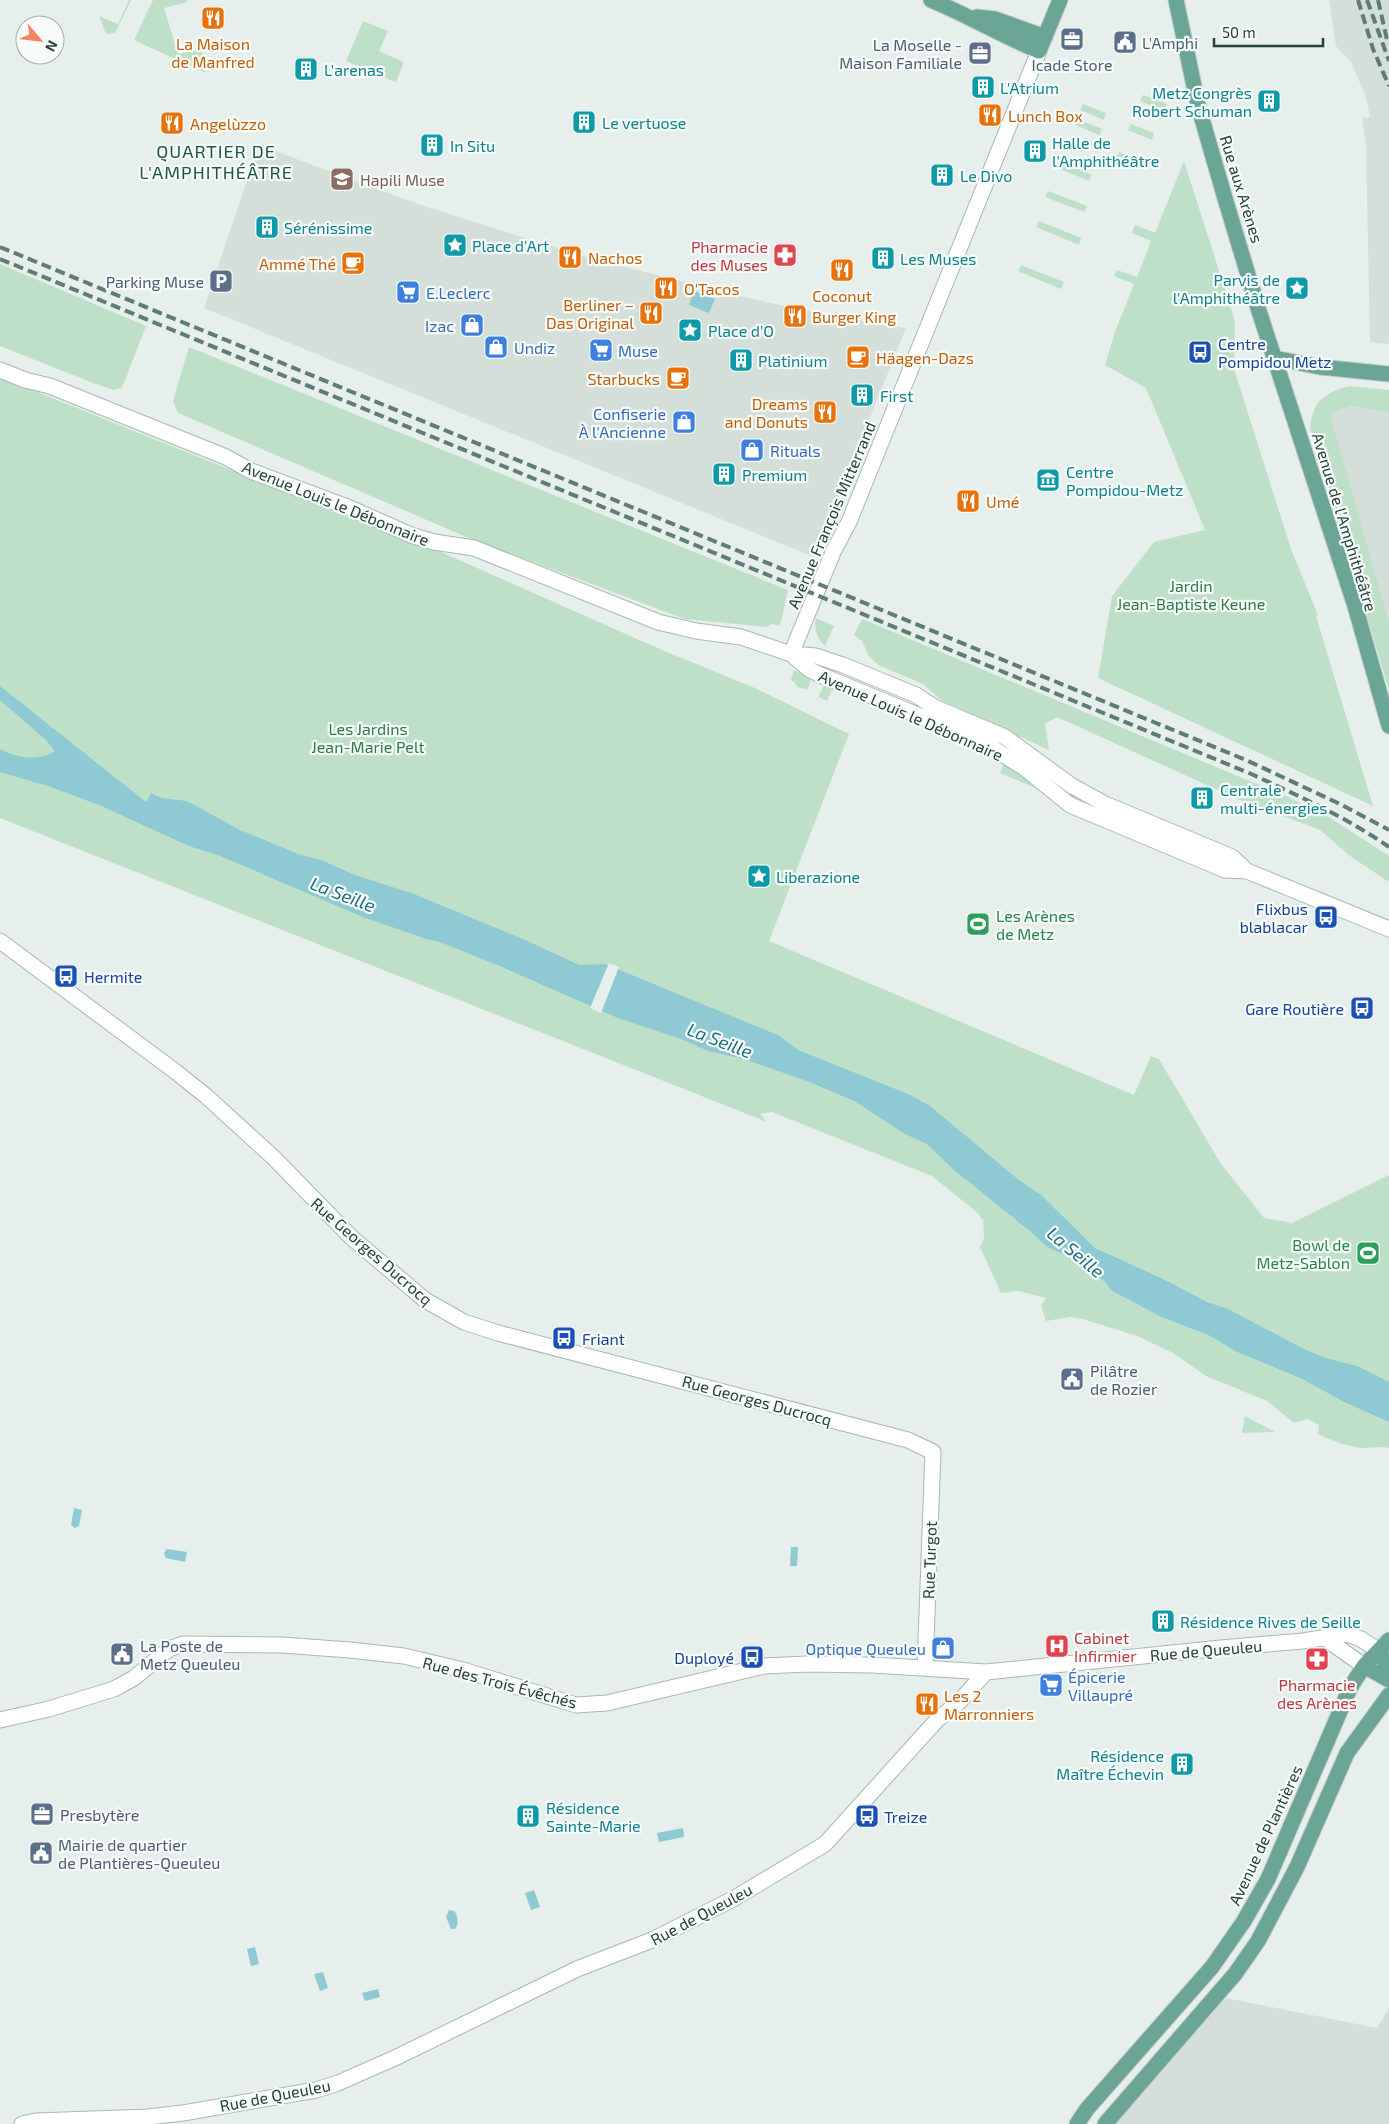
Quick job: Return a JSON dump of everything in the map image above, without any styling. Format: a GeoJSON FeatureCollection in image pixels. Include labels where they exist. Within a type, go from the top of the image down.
{"type":"FeatureCollection","features":[{"type":"Feature","properties":{"kind":"main road"},"geometry":{"type":"LineString","coordinates":[[931,0],[970,16],[1003,35],[1039,51]]}},
{"type":"Feature","properties":{"kind":"main road","name":"Avenue François Mitterrand"},"geometry":{"type":"LineString","coordinates":[[1039,51],[1060,0]]}},
{"type":"Feature","properties":{"kind":"main road","name":"Rue aux Arènes"},"geometry":{"type":"LineString","coordinates":[[1176,0],[1198,105],[1274,358]]}},
{"type":"Feature","properties":{"kind":"main road"},"geometry":{"type":"LineString","coordinates":[[970,16],[995,19],[1045,37]]}},
{"type":"Feature","properties":{"kind":"main road"},"geometry":{"type":"LineString","coordinates":[[1274,358],[1320,367],[1389,374]]}},
{"type":"Feature","properties":{"kind":"main road","name":"Avenue de l'Amphithéâtre"},"geometry":{"type":"LineString","coordinates":[[1274,358],[1354,606],[1389,726]]}},
{"type":"Feature","properties":{"kind":"main road"},"geometry":{"type":"LineString","coordinates":[[1384,1646],[1389,1669]]}},
{"type":"Feature","properties":{"kind":"main road","name":"Avenue de Plantières"},"geometry":{"type":"LineString","coordinates":[[1077,2124],[1212,1967],[1244,1921],[1268,1879],[1350,1688],[1364,1666],[1384,1646]]}},
{"type":"Feature","properties":{"kind":"main road"},"geometry":{"type":"LineString","coordinates":[[1364,1666],[1389,1680]]}},
{"type":"Feature","properties":{"kind":"main road"},"geometry":{"type":"LineString","coordinates":[[1106,2124],[1234,1974],[1258,1941],[1298,1867],[1348,1753],[1389,1695]]}},
{"type":"Feature","properties":{"kind":"street","name":"Avenue François Mitterrand"},"geometry":{"type":"LineString","coordinates":[[791,654],[834,550],[849,522],[1039,51]]}},
{"type":"Feature","properties":{"kind":"street","name":"Avenue Louis le Débonnaire"},"geometry":{"type":"LineString","coordinates":[[0,370],[25,380],[50,386],[226,457],[251,471],[350,508],[411,535],[434,542],[474,548],[665,624],[696,631],[741,637],[791,654],[810,670],[823,676],[983,742],[1023,767],[1070,806],[1225,870],[1247,871],[1389,929]]}},
{"type":"Feature","properties":{"kind":"street","name":"Rue Georges Ducrocq"},"geometry":{"type":"LineString","coordinates":[[0,941],[206,1096],[274,1158],[363,1247],[425,1300],[448,1314],[464,1322],[498,1333],[908,1440],[933,1452]]}},
{"type":"Feature","properties":{"kind":"street","name":"Rue Turgot"},"geometry":{"type":"LineString","coordinates":[[925,1667],[933,1452]]}},
{"type":"Feature","properties":{"kind":"street","name":"Rue de Queuleu"},"geometry":{"type":"LineString","coordinates":[[22,2124],[36,2121],[156,2116],[316,2090],[338,2083],[397,2057],[577,1969],[652,1940],[733,1899],[825,1844],[937,1720],[960,1701],[986,1672],[1326,1639],[1347,1634],[1384,1646]]}},
{"type":"Feature","properties":{"kind":"street"},"geometry":{"type":"LineString","coordinates":[[1326,1639],[1364,1666]]}},
{"type":"Feature","properties":{"kind":"street","name":"Rue des Trois Évêchés"},"geometry":{"type":"LineString","coordinates":[[0,1720],[49,1709],[114,1689],[134,1678],[169,1649],[183,1644],[282,1645],[404,1656],[464,1670],[576,1705],[607,1704],[764,1666],[807,1664],[925,1667],[986,1672]]}},
{"type":"Feature","properties":{"kind":"shaded area"},"geometry":{"type":"Polygon","coordinates":[[[1329,0],[1389,0],[1389,344],[1370,342],[1366,148],[1362,118],[1370,117],[1366,97],[1351,62],[1336,46],[1329,0]]]}},
{"type":"Feature","properties":{"kind":"shaded area","name":"Muse"},"geometry":{"type":"Polygon","coordinates":[[[259,145],[418,204],[579,255],[743,297],[906,328],[814,557],[204,308],[259,145]]]}},
{"type":"Feature","properties":{"kind":"shaded area"},"geometry":{"type":"Polygon","coordinates":[[[1351,406],[1389,412],[1389,622],[1330,418],[1332,413],[1351,406]]]}},
{"type":"Feature","properties":{"kind":"shaded area"},"geometry":{"type":"Polygon","coordinates":[[[1226,1998],[1377,2028],[1389,2008],[1389,2124],[1114,2124],[1226,1998]]]}},
{"type":"Feature","properties":{"kind":"green space"},"geometry":{"type":"Polygon","coordinates":[[[129,0],[131,0],[115,33],[106,34],[99,16],[118,24],[129,0]]]}},
{"type":"Feature","properties":{"kind":"green space"},"geometry":{"type":"Polygon","coordinates":[[[153,0],[187,0],[188,2],[164,8],[178,54],[201,49],[206,73],[134,40],[153,0]]]}},
{"type":"Feature","properties":{"kind":"green space"},"geometry":{"type":"Polygon","coordinates":[[[363,21],[388,31],[379,51],[404,62],[396,82],[346,61],[363,21]]]}},
{"type":"Feature","properties":{"kind":"green space"},"geometry":{"type":"Polygon","coordinates":[[[1143,95],[1167,104],[1164,111],[1140,101],[1143,95]]]}},
{"type":"Feature","properties":{"kind":"green space"},"geometry":{"type":"Polygon","coordinates":[[[1083,104],[1106,113],[1104,120],[1080,110],[1083,104]]]}},
{"type":"Feature","properties":{"kind":"green space"},"geometry":{"type":"Polygon","coordinates":[[[1078,119],[1102,129],[1100,135],[1075,125],[1078,119]]]}},
{"type":"Feature","properties":{"kind":"green space"},"geometry":{"type":"Polygon","coordinates":[[[1131,124],[1154,133],[1152,140],[1128,130],[1131,124]]]}},
{"type":"Feature","properties":{"kind":"green space"},"geometry":{"type":"Polygon","coordinates":[[[1119,152],[1143,162],[1140,168],[1117,159],[1119,152]]]}},
{"type":"Feature","properties":{"kind":"green space","name":"Jardin Jean-Baptiste Keune"},"geometry":{"type":"Polygon","coordinates":[[[1184,161],[1235,321],[1234,369],[1291,549],[1318,615],[1316,616],[1373,806],[1098,678],[1112,596],[1154,542],[1205,530],[1146,388],[1105,365],[1115,332],[1134,284],[1114,276],[1117,270],[1137,277],[1151,241],[1132,233],[1135,225],[1155,233],[1184,161]]]}},
{"type":"Feature","properties":{"kind":"green space"},"geometry":{"type":"Polygon","coordinates":[[[1061,162],[1092,175],[1089,181],[1058,168],[1061,162]]]}},
{"type":"Feature","properties":{"kind":"green space"},"geometry":{"type":"Polygon","coordinates":[[[1048,191],[1087,206],[1084,212],[1045,197],[1048,191]]]}},
{"type":"Feature","properties":{"kind":"green space"},"geometry":{"type":"Polygon","coordinates":[[[1039,221],[1081,238],[1079,245],[1036,227],[1039,221]]]}},
{"type":"Feature","properties":{"kind":"green space"},"geometry":{"type":"Polygon","coordinates":[[[0,264],[146,326],[122,388],[113,390],[0,346],[0,264]]]}},
{"type":"Feature","properties":{"kind":"green space"},"geometry":{"type":"Polygon","coordinates":[[[1021,265],[1064,282],[1061,289],[1018,271],[1021,265]]]}},
{"type":"Feature","properties":{"kind":"green space"},"geometry":{"type":"Polygon","coordinates":[[[189,347],[788,590],[780,626],[772,624],[766,627],[685,619],[471,539],[178,413],[173,401],[189,347]]]}},
{"type":"Feature","properties":{"kind":"green space","name":"Les Jardins Jean-Marie Pelt"},"geometry":{"type":"Polygon","coordinates":[[[0,377],[410,542],[441,552],[662,650],[755,688],[849,734],[769,941],[1134,1095],[1151,1056],[1159,1059],[1221,1164],[1264,1218],[1292,1223],[1389,1175],[1389,1402],[1095,1248],[1081,1235],[1031,1232],[1047,1247],[1069,1257],[1104,1281],[1112,1291],[1161,1317],[1208,1335],[1237,1352],[1300,1378],[1344,1402],[1389,1422],[1389,1448],[1352,1446],[1323,1437],[1318,1434],[1319,1425],[1308,1419],[1294,1423],[1267,1401],[1206,1376],[1173,1353],[1137,1336],[1083,1319],[1070,1317],[1046,1321],[1041,1306],[1046,1298],[1018,1291],[1001,1293],[980,1247],[984,1239],[983,1218],[981,1219],[979,1214],[932,1176],[772,1112],[760,1114],[767,1122],[0,818],[0,377]]]}},
{"type":"Feature","properties":{"kind":"green space"},"geometry":{"type":"Polygon","coordinates":[[[1349,386],[1389,390],[1389,412],[1351,406],[1332,413],[1331,418],[1389,622],[1389,690],[1310,428],[1314,411],[1321,400],[1326,395],[1349,386]]]}},
{"type":"Feature","properties":{"kind":"green space"},"geometry":{"type":"Polygon","coordinates":[[[816,618],[834,626],[825,646],[817,634],[816,618]]]}},
{"type":"Feature","properties":{"kind":"green space"},"geometry":{"type":"Polygon","coordinates":[[[862,619],[1288,797],[1327,816],[1389,856],[1389,882],[1350,856],[1320,830],[1240,800],[1057,717],[1045,724],[1049,750],[941,700],[923,684],[878,665],[869,656],[862,641],[854,635],[862,619]]]}},
{"type":"Feature","properties":{"kind":"green space"},"geometry":{"type":"Polygon","coordinates":[[[794,670],[812,678],[807,690],[798,687],[791,679],[794,670]]]}},
{"type":"Feature","properties":{"kind":"green space"},"geometry":{"type":"Polygon","coordinates":[[[825,683],[998,756],[1042,791],[1000,773],[1004,763],[985,752],[832,689],[827,701],[818,697],[825,683]]]}},
{"type":"Feature","properties":{"kind":"green space"},"geometry":{"type":"Polygon","coordinates":[[[1245,1416],[1275,1432],[1242,1433],[1245,1416]]]}},
{"type":"Feature","properties":{"kind":"water"},"geometry":{"type":"Polygon","coordinates":[[[694,291],[715,299],[709,313],[689,305],[694,291]]]}},
{"type":"Feature","properties":{"kind":"water","name":"La Seille"},"geometry":{"type":"Polygon","coordinates":[[[0,686],[146,802],[151,793],[161,798],[187,801],[240,830],[298,854],[321,860],[355,875],[414,894],[530,942],[579,965],[605,964],[780,1036],[798,1050],[908,1094],[929,1105],[1019,1180],[1041,1195],[1095,1248],[1167,1281],[1207,1302],[1228,1309],[1306,1350],[1326,1358],[1357,1366],[1389,1382],[1389,1422],[1344,1402],[1300,1378],[1237,1352],[1208,1335],[1161,1317],[1112,1291],[1104,1281],[1069,1257],[1047,1247],[954,1170],[927,1144],[905,1134],[854,1101],[812,1083],[744,1059],[708,1051],[681,1039],[618,1018],[440,942],[363,917],[220,856],[189,846],[99,805],[51,787],[0,772],[0,749],[13,755],[28,758],[42,757],[55,751],[46,740],[0,700],[0,686]]]}},
{"type":"Feature","properties":{"kind":"water"},"geometry":{"type":"Polygon","coordinates":[[[74,1508],[82,1510],[79,1526],[75,1528],[71,1525],[74,1508]]]}},
{"type":"Feature","properties":{"kind":"water"},"geometry":{"type":"Polygon","coordinates":[[[791,1547],[798,1547],[797,1566],[790,1566],[791,1547]]]}},
{"type":"Feature","properties":{"kind":"water"},"geometry":{"type":"Polygon","coordinates":[[[167,1549],[187,1552],[185,1562],[166,1558],[164,1553],[167,1549]]]}},
{"type":"Feature","properties":{"kind":"water"},"geometry":{"type":"Polygon","coordinates":[[[683,1828],[684,1837],[659,1842],[657,1833],[683,1828]]]}},
{"type":"Feature","properties":{"kind":"water"},"geometry":{"type":"Polygon","coordinates":[[[534,1890],[540,1907],[531,1910],[525,1893],[534,1890]]]}},
{"type":"Feature","properties":{"kind":"water"},"geometry":{"type":"Polygon","coordinates":[[[449,1910],[454,1911],[457,1917],[455,1929],[451,1929],[446,1917],[449,1910]]]}},
{"type":"Feature","properties":{"kind":"water"},"geometry":{"type":"Polygon","coordinates":[[[255,1947],[259,1964],[251,1966],[247,1949],[255,1947]]]}},
{"type":"Feature","properties":{"kind":"water"},"geometry":{"type":"Polygon","coordinates":[[[323,1972],[328,1988],[320,1991],[314,1974],[323,1972]]]}},
{"type":"Feature","properties":{"kind":"water"},"geometry":{"type":"Polygon","coordinates":[[[378,1989],[380,1997],[365,2001],[362,1993],[378,1989]]]}},
{"type":"Feature","properties":{"kind":"pier"},"geometry":{"type":"Polygon","coordinates":[[[609,963],[619,967],[601,1013],[590,1008],[609,963]]]}},
{"type":"Feature","properties":{"kind":"railway"},"geometry":{"type":"LineString","coordinates":[[1358,0],[1373,49],[1389,86]]}},
{"type":"Feature","properties":{"kind":"railway"},"geometry":{"type":"LineString","coordinates":[[1367,0],[1389,61]]}},
{"type":"Feature","properties":{"kind":"railway"},"geometry":{"type":"LineString","coordinates":[[1378,0],[1388,44]]}},
{"type":"Feature","properties":{"kind":"railway"},"geometry":{"type":"LineString","coordinates":[[0,247],[1246,760],[1340,804],[1389,830]]}},
{"type":"Feature","properties":{"kind":"railway"},"geometry":{"type":"LineString","coordinates":[[0,259],[1249,773],[1338,816],[1389,847]]}},
{"type":"Feature","properties":{"kind":"place","name":"La Maison de Manfred"},"geometry":{"type":"Point","coordinates":[213,18]}},
{"type":"Feature","properties":{"kind":"place","name":"Icade Store"},"geometry":{"type":"Point","coordinates":[1072,39]}},
{"type":"Feature","properties":{"kind":"place","name":"L'Amphi"},"geometry":{"type":"Point","coordinates":[1125,42]}},
{"type":"Feature","properties":{"kind":"place","name":"La Moselle - Maison Familiale"},"geometry":{"type":"Point","coordinates":[980,53]}},
{"type":"Feature","properties":{"kind":"place","name":"L'arenas"},"geometry":{"type":"Point","coordinates":[306,69]}},
{"type":"Feature","properties":{"kind":"place","name":"L'Atrium"},"geometry":{"type":"Point","coordinates":[983,87]}},
{"type":"Feature","properties":{"kind":"place","name":"Metz Congrès Robert Schuman"},"geometry":{"type":"Point","coordinates":[1269,101]}},
{"type":"Feature","properties":{"kind":"place","name":"Lunch Box"},"geometry":{"type":"Point","coordinates":[990,115]}},
{"type":"Feature","properties":{"kind":"place","name":"Le vertuose"},"geometry":{"type":"Point","coordinates":[584,122]}},
{"type":"Feature","properties":{"kind":"place","name":"Angelùzzo"},"geometry":{"type":"Point","coordinates":[172,123]}},
{"type":"Feature","properties":{"kind":"place","name":"In Situ"},"geometry":{"type":"Point","coordinates":[432,145]}},
{"type":"Feature","properties":{"kind":"place","name":"Halle de l'Amphithéâtre"},"geometry":{"type":"Point","coordinates":[1035,151]}},
{"type":"Feature","properties":{"kind":"place","name":"Le Divo"},"geometry":{"type":"Point","coordinates":[942,175]}},
{"type":"Feature","properties":{"kind":"place","name":"Hapili Muse"},"geometry":{"type":"Point","coordinates":[342,179]}},
{"type":"Feature","properties":{"kind":"place","name":"Sérénissime"},"geometry":{"type":"Point","coordinates":[267,227]}},
{"type":"Feature","properties":{"kind":"place","name":"Place d'Art"},"geometry":{"type":"Point","coordinates":[455,245]}},
{"type":"Feature","properties":{"kind":"place","name":"Pharmacie des Muses"},"geometry":{"type":"Point","coordinates":[785,255]}},
{"type":"Feature","properties":{"kind":"place","name":"Nachos"},"geometry":{"type":"Point","coordinates":[570,257]}},
{"type":"Feature","properties":{"kind":"place","name":"Les Muses"},"geometry":{"type":"Point","coordinates":[883,258]}},
{"type":"Feature","properties":{"kind":"place","name":"Ammé Thé"},"geometry":{"type":"Point","coordinates":[353,263]}},
{"type":"Feature","properties":{"kind":"place","name":"Coconut"},"geometry":{"type":"Point","coordinates":[842,270]}},
{"type":"Feature","properties":{"kind":"place","name":"Parking Muse"},"geometry":{"type":"Point","coordinates":[221,281]}},
{"type":"Feature","properties":{"kind":"place","name":"O'Tacos"},"geometry":{"type":"Point","coordinates":[666,288]}},
{"type":"Feature","properties":{"kind":"place","name":"Parvis de l'Amphithéâtre"},"geometry":{"type":"Point","coordinates":[1297,288]}},
{"type":"Feature","properties":{"kind":"place","name":"E.Leclerc"},"geometry":{"type":"Point","coordinates":[408,292]}},
{"type":"Feature","properties":{"kind":"place","name":"Berliner – Das Original"},"geometry":{"type":"Point","coordinates":[651,313]}},
{"type":"Feature","properties":{"kind":"place","name":"Burger King"},"geometry":{"type":"Point","coordinates":[795,316]}},
{"type":"Feature","properties":{"kind":"place","name":"Izac"},"geometry":{"type":"Point","coordinates":[472,325]}},
{"type":"Feature","properties":{"kind":"place","name":"Place d'O"},"geometry":{"type":"Point","coordinates":[690,330]}},
{"type":"Feature","properties":{"kind":"place","name":"Undiz"},"geometry":{"type":"Point","coordinates":[496,347]}},
{"type":"Feature","properties":{"kind":"place","name":"Muse"},"geometry":{"type":"Point","coordinates":[601,350]}},
{"type":"Feature","properties":{"kind":"place","name":"Centre Pompidou Metz"},"geometry":{"type":"Point","coordinates":[1200,352]}},
{"type":"Feature","properties":{"kind":"place","name":"Häagen-Dazs"},"geometry":{"type":"Point","coordinates":[858,357]}},
{"type":"Feature","properties":{"kind":"place","name":"Platinium"},"geometry":{"type":"Point","coordinates":[741,360]}},
{"type":"Feature","properties":{"kind":"place","name":"Starbucks"},"geometry":{"type":"Point","coordinates":[678,378]}},
{"type":"Feature","properties":{"kind":"place","name":"First"},"geometry":{"type":"Point","coordinates":[862,395]}},
{"type":"Feature","properties":{"kind":"place","name":"Dreams and Donuts"},"geometry":{"type":"Point","coordinates":[825,412]}},
{"type":"Feature","properties":{"kind":"place","name":"Confiserie À l'Ancienne"},"geometry":{"type":"Point","coordinates":[684,422]}},
{"type":"Feature","properties":{"kind":"place","name":"Rituals"},"geometry":{"type":"Point","coordinates":[752,450]}},
{"type":"Feature","properties":{"kind":"place","name":"Premium"},"geometry":{"type":"Point","coordinates":[724,474]}},
{"type":"Feature","properties":{"kind":"place","name":"Centre Pompidou-Metz"},"geometry":{"type":"Point","coordinates":[1048,480]}},
{"type":"Feature","properties":{"kind":"place","name":"Umé"},"geometry":{"type":"Point","coordinates":[968,501]}},
{"type":"Feature","properties":{"kind":"place","name":"Centrale multi-énergies"},"geometry":{"type":"Point","coordinates":[1202,798]}},
{"type":"Feature","properties":{"kind":"place","name":"Liberazione"},"geometry":{"type":"Point","coordinates":[759,876]}},
{"type":"Feature","properties":{"kind":"place","name":"Flixbus blablacar"},"geometry":{"type":"Point","coordinates":[1326,917]}},
{"type":"Feature","properties":{"kind":"place","name":"Les Arènes de Metz"},"geometry":{"type":"Point","coordinates":[978,924]}},
{"type":"Feature","properties":{"kind":"place","name":"Hermite"},"geometry":{"type":"Point","coordinates":[66,976]}},
{"type":"Feature","properties":{"kind":"place","name":"Gare Routière"},"geometry":{"type":"Point","coordinates":[1362,1008]}},
{"type":"Feature","properties":{"kind":"place","name":"Bowl de Metz-Sablon"},"geometry":{"type":"Point","coordinates":[1368,1253]}},
{"type":"Feature","properties":{"kind":"place","name":"Friant"},"geometry":{"type":"Point","coordinates":[564,1338]}},
{"type":"Feature","properties":{"kind":"place","name":"Pilâtre de Rozier"},"geometry":{"type":"Point","coordinates":[1072,1379]}},
{"type":"Feature","properties":{"kind":"place","name":"Résidence Rives de Seille"},"geometry":{"type":"Point","coordinates":[1163,1621]}},
{"type":"Feature","properties":{"kind":"place","name":"Cabinet Infirmier"},"geometry":{"type":"Point","coordinates":[1057,1646]}},
{"type":"Feature","properties":{"kind":"place","name":"Optique Queuleu"},"geometry":{"type":"Point","coordinates":[943,1648]}},
{"type":"Feature","properties":{"kind":"place","name":"La Poste de Metz Queuleu"},"geometry":{"type":"Point","coordinates":[122,1654]}},
{"type":"Feature","properties":{"kind":"place","name":"Duployé"},"geometry":{"type":"Point","coordinates":[752,1657]}},
{"type":"Feature","properties":{"kind":"place","name":"Pharmacie des Arènes"},"geometry":{"type":"Point","coordinates":[1317,1659]}},
{"type":"Feature","properties":{"kind":"place","name":"Épicerie Villaupré"},"geometry":{"type":"Point","coordinates":[1051,1685]}},
{"type":"Feature","properties":{"kind":"place","name":"Les 2 Marronniers"},"geometry":{"type":"Point","coordinates":[927,1704]}},
{"type":"Feature","properties":{"kind":"place","name":"Résidence Maître Échevin"},"geometry":{"type":"Point","coordinates":[1182,1764]}},
{"type":"Feature","properties":{"kind":"place","name":"Presbytère"},"geometry":{"type":"Point","coordinates":[42,1814]}},
{"type":"Feature","properties":{"kind":"place","name":"Résidence Sainte-Marie"},"geometry":{"type":"Point","coordinates":[528,1816]}},
{"type":"Feature","properties":{"kind":"place","name":"Treize"},"geometry":{"type":"Point","coordinates":[867,1816]}},
{"type":"Feature","properties":{"kind":"place","name":"Mairie de quartier de Plantières-Queuleu"},"geometry":{"type":"Point","coordinates":[41,1853]}},
{"type":"Feature","properties":{"kind":"district","name":"QUARTIER DE L'AMPHITHÉÂTRE"},"geometry":{"type":"Point","coordinates":[216,161]}}]}
